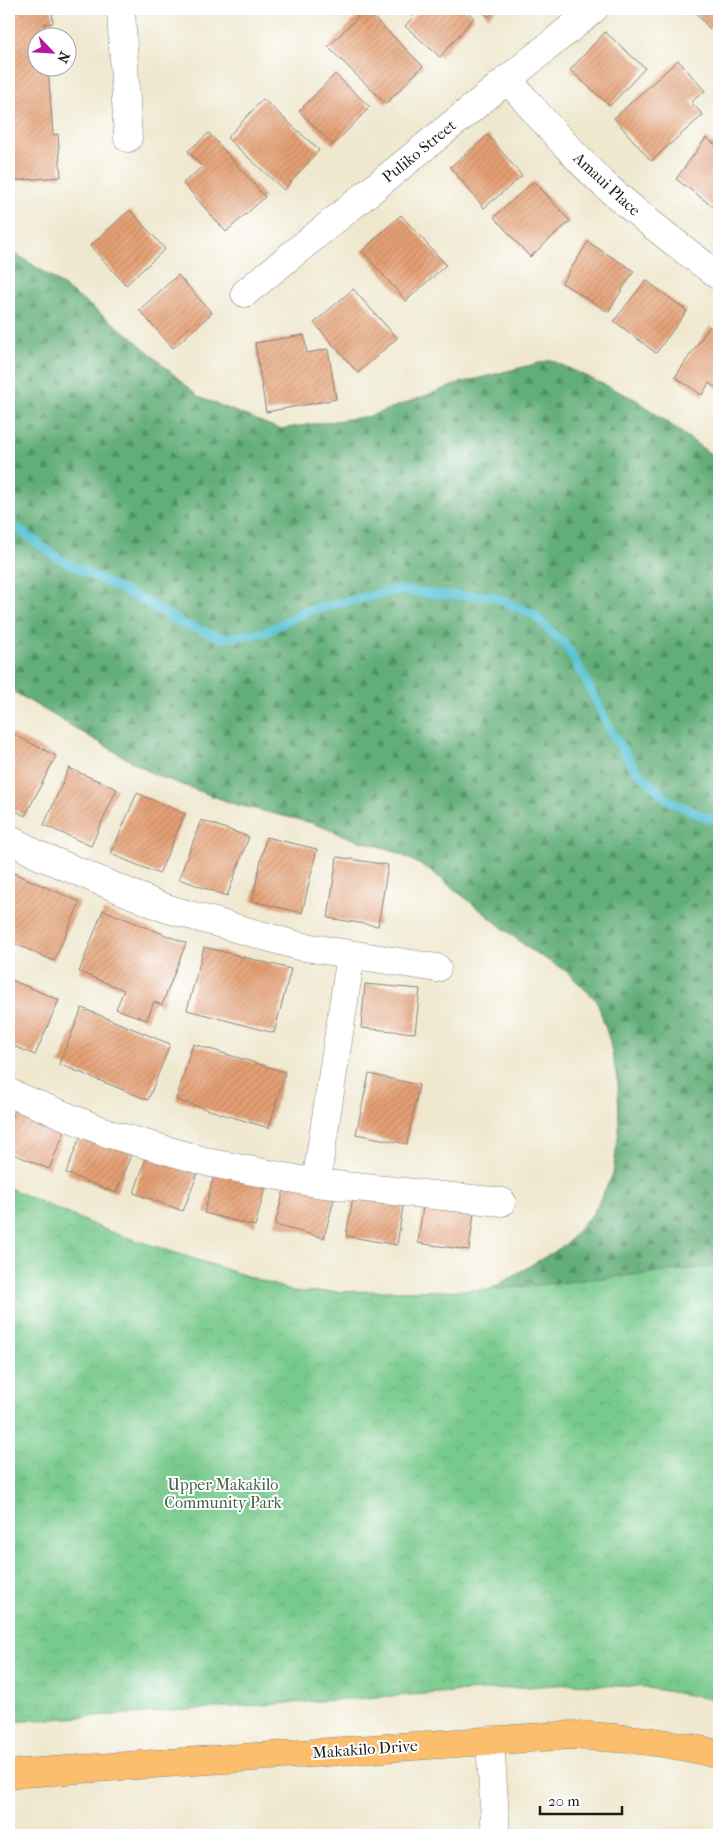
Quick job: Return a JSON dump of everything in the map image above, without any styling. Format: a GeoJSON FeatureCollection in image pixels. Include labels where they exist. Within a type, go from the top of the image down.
{"type":"FeatureCollection","features":[{"type":"Feature","properties":{"kind":"main road","name":"Makakilo Drive"},"geometry":{"type":"LineString","coordinates":[[9,1774],[572,1735],[636,1738],[700,1749],[719,1755]]}},
{"type":"Feature","properties":{"kind":"street"},"geometry":{"type":"LineString","coordinates":[[121,9],[128,138]]}},
{"type":"Feature","properties":{"kind":"street","name":"Puliko Street"},"geometry":{"type":"LineString","coordinates":[[245,293],[594,9]]}},
{"type":"Feature","properties":{"kind":"street","name":"Amaui Place"},"geometry":{"type":"LineString","coordinates":[[507,79],[605,185],[660,232],[719,276]]}},
{"type":"Feature","properties":{"kind":"street"},"geometry":{"type":"LineString","coordinates":[[9,838],[36,854],[165,908],[299,946],[437,968]]}},
{"type":"Feature","properties":{"kind":"street"},"geometry":{"type":"LineString","coordinates":[[316,1183],[352,955]]}},
{"type":"Feature","properties":{"kind":"street"},"geometry":{"type":"LineString","coordinates":[[9,1093],[110,1134],[212,1163],[316,1183],[502,1202]]}},
{"type":"Feature","properties":{"kind":"street"},"geometry":{"type":"LineString","coordinates":[[490,1740],[496,1835]]}},
{"type":"Feature","properties":{"kind":"green space"},"geometry":{"type":"Polygon","coordinates":[[[9,249],[54,279],[128,334],[199,397],[279,429],[370,416],[460,383],[551,360],[637,400],[712,455],[719,464],[719,1266],[489,1290],[565,1245],[593,1213],[613,1174],[619,1129],[618,1084],[610,1042],[597,1001],[566,971],[529,949],[430,870],[392,850],[353,839],[312,823],[234,804],[153,774],[9,689],[9,249]]]}},
{"type":"Feature","properties":{"kind":"green space","name":"Upper Makakilo Community Park"},"geometry":{"type":"Polygon","coordinates":[[[9,1188],[108,1231],[296,1292],[489,1290],[719,1266],[719,1658],[711,1699],[642,1687],[571,1684],[9,1722],[9,1188]]]}},
{"type":"Feature","properties":{"kind":"building"},"geometry":{"type":"Polygon","coordinates":[[[9,9],[52,9],[53,23],[44,24],[44,28],[28,28],[28,78],[49,78],[53,135],[58,134],[61,177],[9,181],[9,9]]]}},
{"type":"Feature","properties":{"kind":"building"},"geometry":{"type":"Polygon","coordinates":[[[365,9],[423,66],[386,104],[328,47],[365,9]]]}},
{"type":"Feature","properties":{"kind":"building"},"geometry":{"type":"Polygon","coordinates":[[[420,9],[465,9],[474,18],[440,57],[405,26],[420,9]]]}},
{"type":"Feature","properties":{"kind":"building"},"geometry":{"type":"Polygon","coordinates":[[[481,9],[497,9],[488,17],[481,9]]]}},
{"type":"Feature","properties":{"kind":"building"},"geometry":{"type":"Polygon","coordinates":[[[692,9],[719,9],[719,21],[710,29],[692,9]]]}},
{"type":"Feature","properties":{"kind":"building"},"geometry":{"type":"Polygon","coordinates":[[[605,32],[645,68],[610,106],[570,70],[605,32]]]}},
{"type":"Feature","properties":{"kind":"building"},"geometry":{"type":"Polygon","coordinates":[[[678,60],[705,91],[691,102],[703,115],[651,161],[614,118],[678,60]]]}},
{"type":"Feature","properties":{"kind":"building"},"geometry":{"type":"Polygon","coordinates":[[[335,74],[370,107],[333,145],[299,111],[335,74]]]}},
{"type":"Feature","properties":{"kind":"building"},"geometry":{"type":"Polygon","coordinates":[[[263,99],[319,150],[284,190],[227,138],[263,99]]]}},
{"type":"Feature","properties":{"kind":"building"},"geometry":{"type":"Polygon","coordinates":[[[209,133],[265,197],[226,232],[183,183],[202,167],[188,151],[209,133]]]}},
{"type":"Feature","properties":{"kind":"building"},"geometry":{"type":"Polygon","coordinates":[[[488,135],[522,176],[484,208],[450,167],[488,135]]]}},
{"type":"Feature","properties":{"kind":"building"},"geometry":{"type":"Polygon","coordinates":[[[706,138],[719,147],[719,211],[676,179],[706,138]]]}},
{"type":"Feature","properties":{"kind":"building"},"geometry":{"type":"Polygon","coordinates":[[[534,181],[570,221],[530,257],[494,217],[534,181]]]}},
{"type":"Feature","properties":{"kind":"building"},"geometry":{"type":"Polygon","coordinates":[[[130,210],[165,249],[126,285],[90,246],[130,210]]]}},
{"type":"Feature","properties":{"kind":"building"},"geometry":{"type":"Polygon","coordinates":[[[401,215],[446,265],[406,301],[362,251],[401,215]]]}},
{"type":"Feature","properties":{"kind":"building"},"geometry":{"type":"Polygon","coordinates":[[[588,242],[634,271],[608,312],[562,283],[588,242]]]}},
{"type":"Feature","properties":{"kind":"building"},"geometry":{"type":"Polygon","coordinates":[[[178,275],[212,313],[173,348],[139,310],[178,275]]]}},
{"type":"Feature","properties":{"kind":"building"},"geometry":{"type":"Polygon","coordinates":[[[646,280],[687,311],[656,353],[614,321],[646,280]]]}},
{"type":"Feature","properties":{"kind":"building"},"geometry":{"type":"Polygon","coordinates":[[[353,289],[397,338],[358,373],[314,323],[353,289]]]}},
{"type":"Feature","properties":{"kind":"building"},"geometry":{"type":"Polygon","coordinates":[[[710,326],[719,332],[719,390],[709,383],[702,395],[675,377],[710,326]]]}},
{"type":"Feature","properties":{"kind":"building"},"geometry":{"type":"Polygon","coordinates":[[[304,335],[307,353],[328,349],[336,399],[266,412],[255,343],[304,335]]]}},
{"type":"Feature","properties":{"kind":"building"},"geometry":{"type":"Polygon","coordinates":[[[9,732],[56,756],[25,816],[9,807],[9,732]]]}},
{"type":"Feature","properties":{"kind":"building"},"geometry":{"type":"Polygon","coordinates":[[[69,768],[117,789],[91,846],[44,825],[69,768]]]}},
{"type":"Feature","properties":{"kind":"building"},"geometry":{"type":"Polygon","coordinates":[[[137,793],[185,814],[159,874],[111,854],[137,793]]]}},
{"type":"Feature","properties":{"kind":"building"},"geometry":{"type":"Polygon","coordinates":[[[201,820],[249,837],[227,896],[179,879],[201,820]]]}},
{"type":"Feature","properties":{"kind":"building"},"geometry":{"type":"Polygon","coordinates":[[[266,837],[317,849],[302,913],[252,901],[266,837]]]}},
{"type":"Feature","properties":{"kind":"building"},"geometry":{"type":"Polygon","coordinates":[[[337,857],[388,865],[378,926],[328,918],[337,857]]]}},
{"type":"Feature","properties":{"kind":"building"},"geometry":{"type":"Polygon","coordinates":[[[9,871],[80,902],[54,961],[9,941],[9,871]]]}},
{"type":"Feature","properties":{"kind":"building"},"geometry":{"type":"Polygon","coordinates":[[[103,910],[186,943],[162,1005],[154,1002],[147,1020],[116,1009],[124,990],[79,972],[103,910]]]}},
{"type":"Feature","properties":{"kind":"building"},"geometry":{"type":"Polygon","coordinates":[[[204,947],[291,969],[274,1033],[187,1010],[204,947]]]}},
{"type":"Feature","properties":{"kind":"building"},"geometry":{"type":"Polygon","coordinates":[[[9,979],[59,1000],[35,1055],[9,1044],[9,979]]]}},
{"type":"Feature","properties":{"kind":"building"},"geometry":{"type":"Polygon","coordinates":[[[365,984],[420,989],[415,1033],[361,1028],[365,984]]]}},
{"type":"Feature","properties":{"kind":"building"},"geometry":{"type":"Polygon","coordinates":[[[82,1008],[170,1044],[148,1100],[59,1064],[82,1008]]]}},
{"type":"Feature","properties":{"kind":"building"},"geometry":{"type":"Polygon","coordinates":[[[193,1044],[285,1072],[269,1128],[176,1100],[193,1044]]]}},
{"type":"Feature","properties":{"kind":"building"},"geometry":{"type":"Polygon","coordinates":[[[369,1074],[419,1085],[407,1144],[356,1134],[369,1074]]]}},
{"type":"Feature","properties":{"kind":"building"},"geometry":{"type":"Polygon","coordinates":[[[16,1107],[66,1128],[49,1169],[9,1152],[9,1123],[16,1107]]]}},
{"type":"Feature","properties":{"kind":"building"},"geometry":{"type":"Polygon","coordinates":[[[82,1132],[132,1152],[116,1193],[66,1173],[82,1132]]]}},
{"type":"Feature","properties":{"kind":"building"},"geometry":{"type":"Polygon","coordinates":[[[149,1149],[200,1167],[183,1211],[134,1193],[149,1149]]]}},
{"type":"Feature","properties":{"kind":"building"},"geometry":{"type":"Polygon","coordinates":[[[216,1168],[267,1181],[255,1226],[204,1213],[216,1168]]]}},
{"type":"Feature","properties":{"kind":"building"},"geometry":{"type":"Polygon","coordinates":[[[286,1182],[335,1195],[324,1238],[275,1225],[286,1182]]]}},
{"type":"Feature","properties":{"kind":"building"},"geometry":{"type":"Polygon","coordinates":[[[354,1192],[404,1200],[397,1245],[346,1236],[354,1192]]]}},
{"type":"Feature","properties":{"kind":"building"},"geometry":{"type":"Polygon","coordinates":[[[424,1198],[475,1205],[469,1250],[418,1243],[424,1198]]]}},
{"type":"Feature","properties":{"kind":"waterway"},"geometry":{"type":"LineString","coordinates":[[9,525],[21,531],[58,558],[142,600],[181,623],[224,638],[266,632],[306,611],[396,590],[444,595],[491,596],[533,614],[567,647],[590,688],[610,730],[635,769],[668,800],[709,819],[719,819]]}}]}
